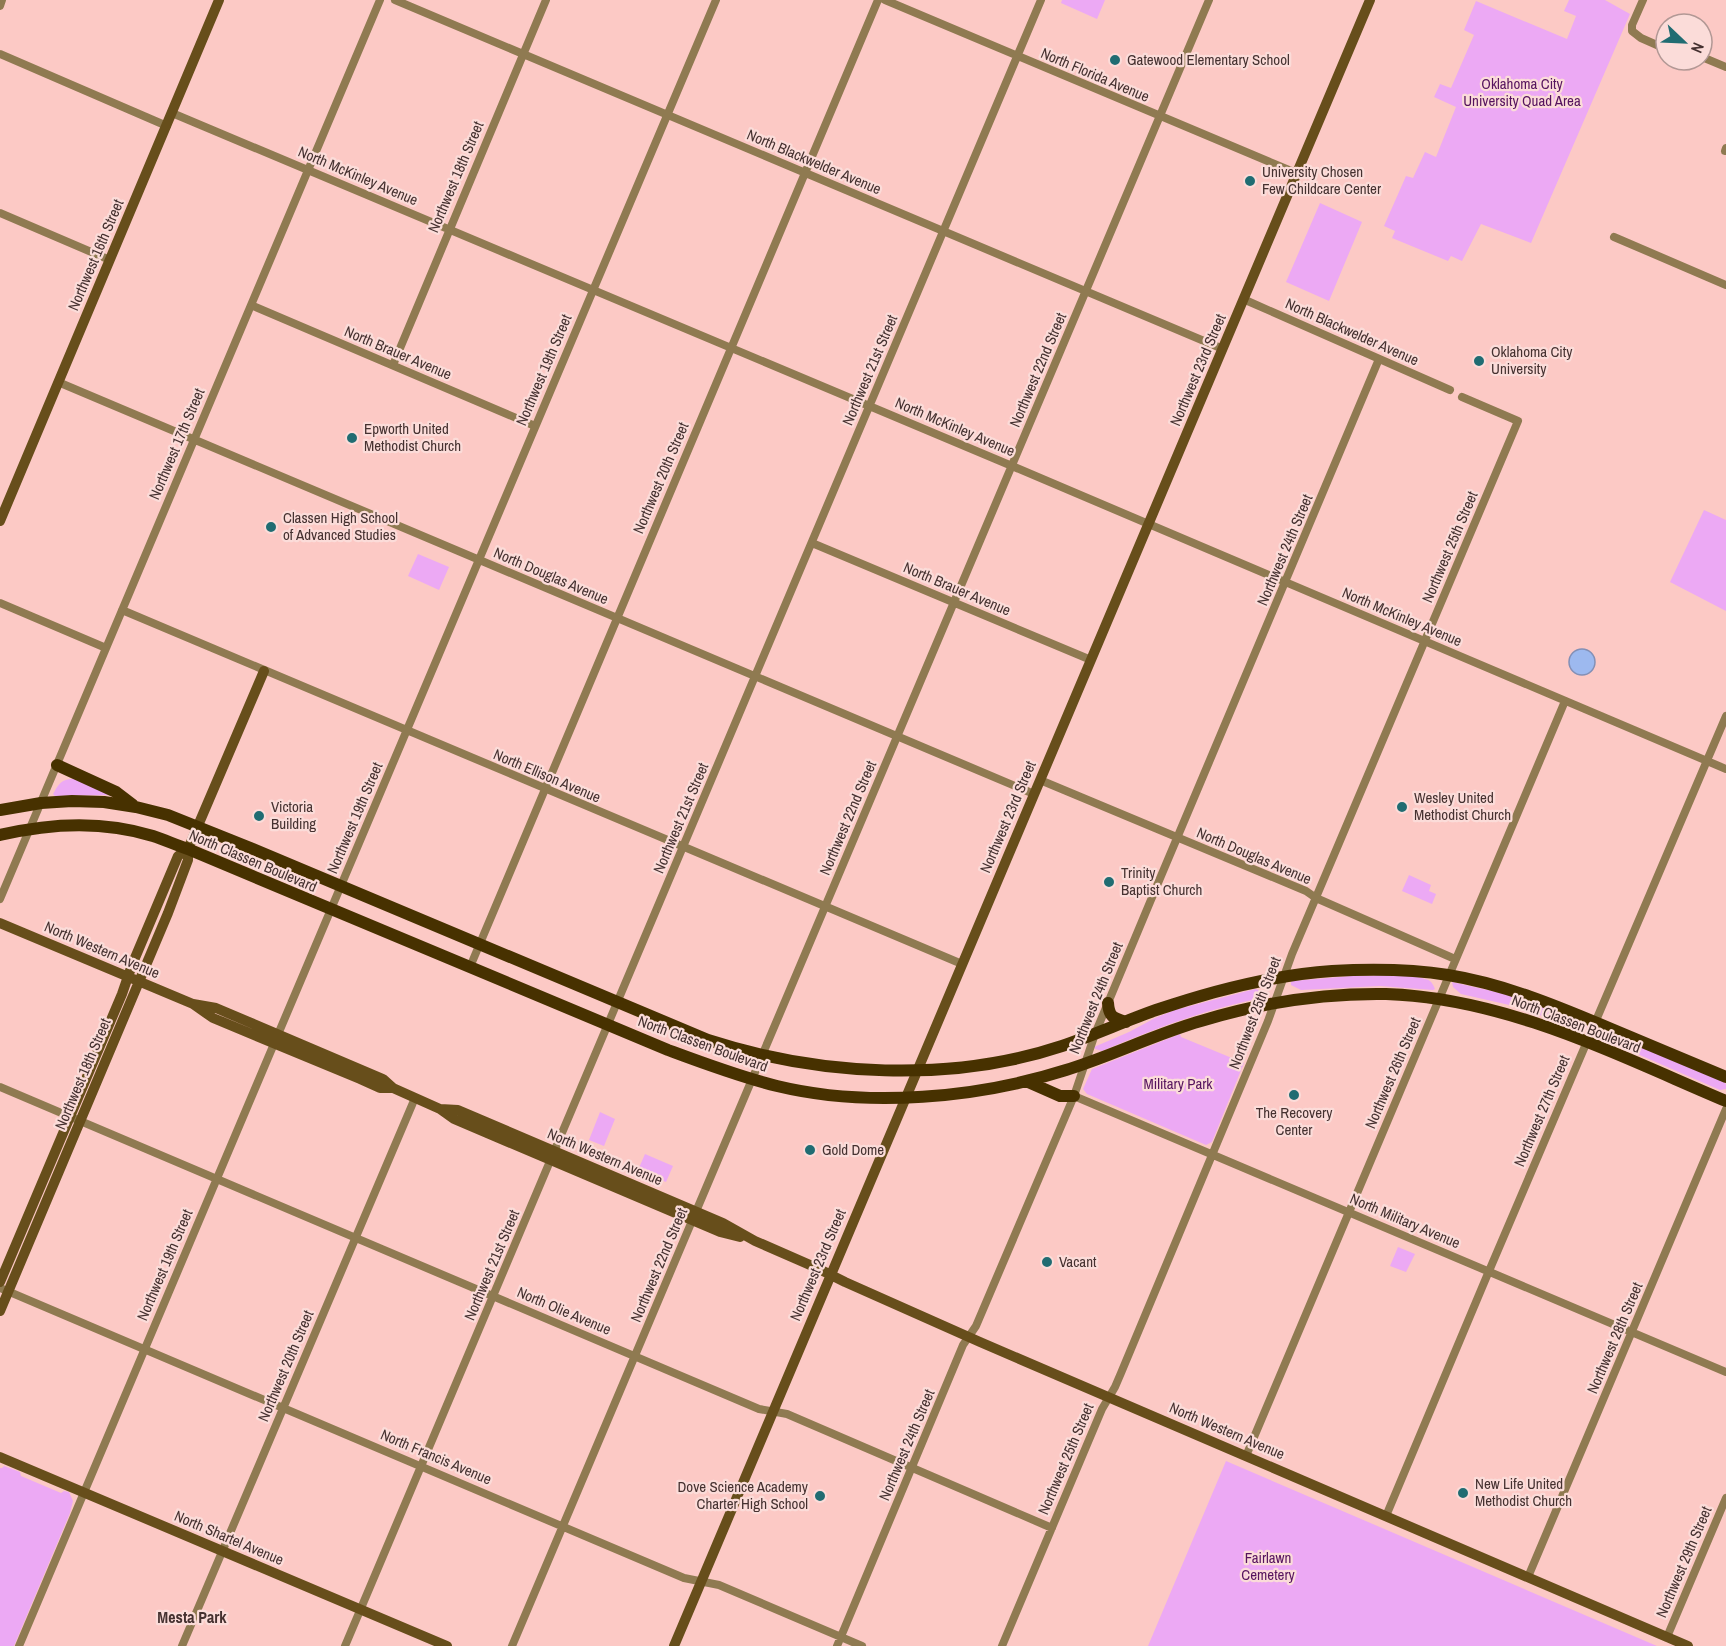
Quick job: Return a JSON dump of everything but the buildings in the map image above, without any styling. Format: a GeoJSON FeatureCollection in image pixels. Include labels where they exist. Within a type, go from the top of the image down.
{"type":"FeatureCollection","features":[{"type":"Feature","properties":{"kind":"main road"},"geometry":{"type":"LineString","coordinates":[[57,765],[116,792],[136,807]]}},
{"type":"Feature","properties":{"kind":"main road","name":"North Classen Boulevard"},"geometry":{"type":"LineString","coordinates":[[0,810],[41,802],[72,801],[104,802],[168,815],[708,1040],[763,1055],[837,1067],[917,1070],[970,1067],[1000,1062],[1062,1046],[1154,1011],[1219,991],[1284,977],[1357,970],[1448,975],[1525,994],[1726,1077]]}},
{"type":"Feature","properties":{"kind":"main road","name":"North Classen Boulevard"},"geometry":{"type":"LineString","coordinates":[[0,835],[30,828],[76,824],[154,836],[710,1066],[776,1086],[801,1091],[842,1096],[906,1098],[987,1089],[1026,1081],[1085,1064],[1200,1021],[1274,1004],[1384,994],[1439,999],[1504,1012],[1533,1021],[1726,1101]]}},
{"type":"Feature","properties":{"kind":"main road"},"geometry":{"type":"LineString","coordinates":[[1108,1003],[1113,1017],[1126,1022]]}},
{"type":"Feature","properties":{"kind":"main road"},"geometry":{"type":"LineString","coordinates":[[1026,1081],[1060,1096],[1074,1096]]}},
{"type":"Feature","properties":{"kind":"street"},"geometry":{"type":"LineString","coordinates":[[0,6],[2,0]]}},
{"type":"Feature","properties":{"kind":"street","name":"Northwest 16th Street"},"geometry":{"type":"LineString","coordinates":[[0,521],[4,499],[58,382],[219,0]]}},
{"type":"Feature","properties":{"kind":"street","name":"Northwest 17th Street"},"geometry":{"type":"LineString","coordinates":[[0,899],[380,0]]}},
{"type":"Feature","properties":{"kind":"street","name":"North Blackwelder Avenue"},"geometry":{"type":"LineString","coordinates":[[395,0],[1222,349]]}},
{"type":"Feature","properties":{"kind":"street","name":"Northwest 18th Street"},"geometry":{"type":"LineString","coordinates":[[393,365],[546,0]]}},
{"type":"Feature","properties":{"kind":"street","name":"Northwest 19th Street"},"geometry":{"type":"LineString","coordinates":[[19,1646],[716,0]]}},
{"type":"Feature","properties":{"kind":"street","name":"Northwest 20th Street"},"geometry":{"type":"LineString","coordinates":[[470,967],[878,0]]}},
{"type":"Feature","properties":{"kind":"street","name":"North Florida Avenue"},"geometry":{"type":"LineString","coordinates":[[885,0],[1296,173]]}},
{"type":"Feature","properties":{"kind":"street","name":"Northwest 21st Street"},"geometry":{"type":"LineString","coordinates":[[345,1646],[1041,0]]}},
{"type":"Feature","properties":{"kind":"street","name":"Northwest 22nd Street"},"geometry":{"type":"LineString","coordinates":[[512,1646],[1209,0]]}},
{"type":"Feature","properties":{"kind":"street","name":"Northwest 23rd Street"},"geometry":{"type":"LineString","coordinates":[[674,1646],[1370,0]]}},
{"type":"Feature","properties":{"kind":"street"},"geometry":{"type":"LineString","coordinates":[[1643,0],[1632,25],[1632,31],[1654,44]]}},
{"type":"Feature","properties":{"kind":"street"},"geometry":{"type":"LineString","coordinates":[[0,54],[167,126]]}},
{"type":"Feature","properties":{"kind":"street","name":"North McKinley Avenue"},"geometry":{"type":"LineString","coordinates":[[172,113],[1726,769]]}},
{"type":"Feature","properties":{"kind":"street"},"geometry":{"type":"LineString","coordinates":[[0,213],[110,260]]}},
{"type":"Feature","properties":{"kind":"street"},"geometry":{"type":"LineString","coordinates":[[1614,237],[1726,285]]}},
{"type":"Feature","properties":{"kind":"street","name":"North Blackwelder Avenue"},"geometry":{"type":"LineString","coordinates":[[1243,299],[1450,390]]}},
{"type":"Feature","properties":{"kind":"street","name":"North Brauer Avenue"},"geometry":{"type":"LineString","coordinates":[[251,305],[535,426]]}},
{"type":"Feature","properties":{"kind":"street","name":"Northwest 24th Street"},"geometry":{"type":"LineString","coordinates":[[837,1646],[963,1345],[976,1326],[1074,1096],[1095,1034],[1379,359]]}},
{"type":"Feature","properties":{"kind":"street","name":"North Douglas Avenue"},"geometry":{"type":"LineString","coordinates":[[58,382],[1034,794]]}},
{"type":"Feature","properties":{"kind":"street","name":"Northwest 25th Street"},"geometry":{"type":"LineString","coordinates":[[1002,1646],[1102,1409],[1115,1387],[1266,1027],[1316,898],[1518,421],[1462,397]]}},
{"type":"Feature","properties":{"kind":"street","name":"North Brauer Avenue"},"geometry":{"type":"LineString","coordinates":[[812,543],[1091,660]]}},
{"type":"Feature","properties":{"kind":"street"},"geometry":{"type":"LineString","coordinates":[[0,603],[106,648]]}},
{"type":"Feature","properties":{"kind":"street","name":"North Ellison Avenue"},"geometry":{"type":"LineString","coordinates":[[122,610],[962,964]]}},
{"type":"Feature","properties":{"kind":"street","name":"Northwest 18th Street"},"geometry":{"type":"LineString","coordinates":[[0,1282],[139,982],[188,861],[188,849],[264,671]]}},
{"type":"Feature","properties":{"kind":"street","name":"Northwest 26th Street"},"geometry":{"type":"LineString","coordinates":[[1246,1456],[1565,701]]}},
{"type":"Feature","properties":{"kind":"street","name":"Northwest 27th Street"},"geometry":{"type":"LineString","coordinates":[[1386,1516],[1488,1271],[1726,716]]}},
{"type":"Feature","properties":{"kind":"street","name":"North Douglas Avenue"},"geometry":{"type":"LineString","coordinates":[[1040,780],[1306,891],[1316,898],[1455,959]]}},
{"type":"Feature","properties":{"kind":"street","name":"Northwest 18th Street"},"geometry":{"type":"LineString","coordinates":[[0,1311],[4,1289],[75,1119],[150,922],[178,856],[188,849]]}},
{"type":"Feature","properties":{"kind":"street"},"geometry":{"type":"LineString","coordinates":[[150,922],[162,928]]}},
{"type":"Feature","properties":{"kind":"street","name":"North Western Avenue"},"geometry":{"type":"LineString","coordinates":[[0,923],[193,1004],[213,1018],[276,1039],[380,1088],[393,1088],[440,1109],[454,1119],[553,1156],[694,1216],[723,1223],[755,1241],[969,1337],[1688,1646]]}},
{"type":"Feature","properties":{"kind":"street","name":"North Olie Avenue"},"geometry":{"type":"LineString","coordinates":[[0,1087],[759,1409],[787,1414],[1052,1528]]}},
{"type":"Feature","properties":{"kind":"street","name":"North Military Avenue"},"geometry":{"type":"LineString","coordinates":[[1074,1096],[1726,1372]]}},
{"type":"Feature","properties":{"kind":"street","name":"Northwest 20th Street"},"geometry":{"type":"LineString","coordinates":[[182,1646],[415,1098]]}},
{"type":"Feature","properties":{"kind":"street","name":"Northwest 28th Street"},"geometry":{"type":"LineString","coordinates":[[1528,1577],[1726,1109]]}},
{"type":"Feature","properties":{"kind":"street","name":"North Francis Avenue"},"geometry":{"type":"LineString","coordinates":[[4,1289],[684,1578],[719,1585],[862,1646]]}},
{"type":"Feature","properties":{"kind":"street","name":"North Shartel Avenue"},"geometry":{"type":"LineString","coordinates":[[0,1457],[447,1646]]}},
{"type":"Feature","properties":{"kind":"street","name":"Northwest 29th Street"},"geometry":{"type":"LineString","coordinates":[[1667,1637],[1726,1498]]}},
{"type":"Feature","properties":{"kind":"green space"},"geometry":{"type":"Polygon","coordinates":[[[1062,0],[1105,0],[1097,19],[1061,3],[1062,0]]]}},
{"type":"Feature","properties":{"kind":"green space","name":"Oklahoma City University Quad Area"},"geometry":{"type":"Polygon","coordinates":[[[1569,0],[1605,0],[1630,14],[1531,243],[1481,224],[1462,261],[1451,256],[1448,261],[1392,238],[1395,231],[1384,226],[1406,176],[1413,178],[1425,152],[1436,157],[1456,107],[1434,97],[1440,84],[1451,88],[1474,35],[1464,30],[1476,1],[1567,39],[1576,16],[1564,11],[1569,0]]]}},
{"type":"Feature","properties":{"kind":"green space"},"geometry":{"type":"Polygon","coordinates":[[[1320,203],[1362,222],[1329,301],[1286,282],[1320,203]]]}},
{"type":"Feature","properties":{"kind":"green space"},"geometry":{"type":"Polygon","coordinates":[[[1704,510],[1726,520],[1726,611],[1670,582],[1704,510]]]}},
{"type":"Feature","properties":{"kind":"green space"},"geometry":{"type":"Polygon","coordinates":[[[418,554],[449,567],[439,590],[408,576],[418,554]]]}},
{"type":"Feature","properties":{"kind":"green space"},"geometry":{"type":"Polygon","coordinates":[[[75,779],[110,795],[55,796],[53,794],[61,782],[75,779]]]}},
{"type":"Feature","properties":{"kind":"green space"},"geometry":{"type":"Polygon","coordinates":[[[1409,875],[1431,885],[1429,891],[1436,894],[1432,904],[1402,891],[1409,875]]]}},
{"type":"Feature","properties":{"kind":"green space"},"geometry":{"type":"Polygon","coordinates":[[[1351,976],[1418,977],[1430,981],[1435,989],[1380,986],[1301,990],[1291,985],[1293,981],[1351,976]]]}},
{"type":"Feature","properties":{"kind":"green space"},"geometry":{"type":"Polygon","coordinates":[[[1452,982],[1514,996],[1585,1024],[1587,1027],[1580,1030],[1518,1007],[1461,994],[1453,987],[1452,982]]]}},
{"type":"Feature","properties":{"kind":"green space"},"geometry":{"type":"Polygon","coordinates":[[[1255,989],[1264,991],[1269,996],[1183,1020],[1102,1051],[1094,1047],[1175,1010],[1255,989]]]}},
{"type":"Feature","properties":{"kind":"green space"},"geometry":{"type":"Polygon","coordinates":[[[1602,1031],[1724,1082],[1726,1089],[1720,1090],[1603,1039],[1599,1034],[1602,1031]]]}},
{"type":"Feature","properties":{"kind":"green space","name":"Military Park"},"geometry":{"type":"Polygon","coordinates":[[[1180,1034],[1181,1037],[1244,1063],[1212,1142],[1206,1145],[1087,1094],[1083,1089],[1092,1069],[1180,1034]]]}},
{"type":"Feature","properties":{"kind":"green space"},"geometry":{"type":"Polygon","coordinates":[[[600,1112],[615,1119],[604,1146],[589,1140],[600,1112]]]}},
{"type":"Feature","properties":{"kind":"green space"},"geometry":{"type":"Polygon","coordinates":[[[645,1154],[673,1166],[666,1182],[638,1170],[645,1154]]]}},
{"type":"Feature","properties":{"kind":"green space"},"geometry":{"type":"Polygon","coordinates":[[[1398,1247],[1415,1254],[1406,1272],[1390,1266],[1398,1247]]]}},
{"type":"Feature","properties":{"kind":"green space","name":"Fairlawn Cemetery"},"geometry":{"type":"Polygon","coordinates":[[[1226,1461],[1657,1646],[1148,1646],[1226,1461]]]}},
{"type":"Feature","properties":{"kind":"green space"},"geometry":{"type":"Polygon","coordinates":[[[4,1466],[61,1493],[69,1492],[73,1501],[14,1646],[0,1646],[0,1468],[4,1466]]]}},
{"type":"Feature","properties":{"kind":"water"},"geometry":{"type":"Polygon","coordinates":[[[1582,649],[1591,653],[1595,662],[1591,671],[1582,675],[1573,671],[1569,662],[1573,653],[1582,649]]]}},
{"type":"Feature","properties":{"kind":"place","name":"Gatewood Elementary School"},"geometry":{"type":"Point","coordinates":[1115,60]}},
{"type":"Feature","properties":{"kind":"place","name":"University Chosen Few Childcare Center"},"geometry":{"type":"Point","coordinates":[1250,181]}},
{"type":"Feature","properties":{"kind":"place","name":"Oklahoma City University"},"geometry":{"type":"Point","coordinates":[1479,361]}},
{"type":"Feature","properties":{"kind":"place","name":"Epworth United Methodist Church"},"geometry":{"type":"Point","coordinates":[352,438]}},
{"type":"Feature","properties":{"kind":"place","name":"Classen High School of Advanced Studies"},"geometry":{"type":"Point","coordinates":[271,527]}},
{"type":"Feature","properties":{"kind":"place","name":"Wesley United Methodist Church"},"geometry":{"type":"Point","coordinates":[1402,807]}},
{"type":"Feature","properties":{"kind":"place","name":"Victoria Building"},"geometry":{"type":"Point","coordinates":[259,816]}},
{"type":"Feature","properties":{"kind":"place","name":"Trinity Baptist Church"},"geometry":{"type":"Point","coordinates":[1109,882]}},
{"type":"Feature","properties":{"kind":"place","name":"The Recovery Center"},"geometry":{"type":"Point","coordinates":[1294,1095]}},
{"type":"Feature","properties":{"kind":"place","name":"Gold Dome"},"geometry":{"type":"Point","coordinates":[810,1150]}},
{"type":"Feature","properties":{"kind":"place","name":"Vacant"},"geometry":{"type":"Point","coordinates":[1047,1262]}},
{"type":"Feature","properties":{"kind":"place","name":"New Life United Methodist Church"},"geometry":{"type":"Point","coordinates":[1463,1493]}},
{"type":"Feature","properties":{"kind":"place","name":"Dove Science Academy Charter High School"},"geometry":{"type":"Point","coordinates":[820,1496]}},
{"type":"Feature","properties":{"kind":"district","name":"Mesta Park"},"geometry":{"type":"Point","coordinates":[192,1617]}}]}
